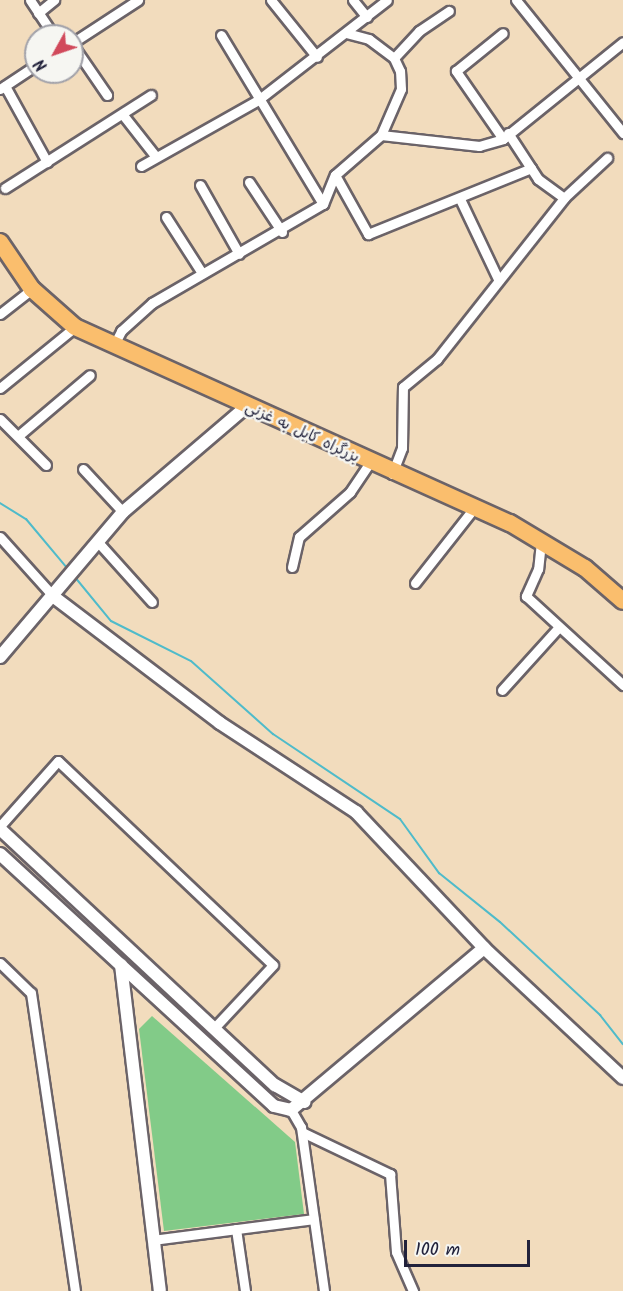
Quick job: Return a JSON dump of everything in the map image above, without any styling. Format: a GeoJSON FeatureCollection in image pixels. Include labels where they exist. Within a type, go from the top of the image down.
{"type":"FeatureCollection","features":[{"type":"Feature","properties":{"kind":"highway","name":"بزرگراه کابل به غزنی"},"geometry":{"type":"LineString","coordinates":[[0,242],[32,290],[75,327],[369,464],[474,508],[541,542],[585,568],[623,601]]}},
{"type":"Feature","properties":{"kind":"street"},"geometry":{"type":"LineString","coordinates":[[30,0],[46,24]]}},
{"type":"Feature","properties":{"kind":"street"},"geometry":{"type":"LineString","coordinates":[[38,13],[54,0]]}},
{"type":"Feature","properties":{"kind":"street"},"geometry":{"type":"LineString","coordinates":[[84,36],[138,0]]}},
{"type":"Feature","properties":{"kind":"street"},"geometry":{"type":"LineString","coordinates":[[272,0],[317,57]]}},
{"type":"Feature","properties":{"kind":"street"},"geometry":{"type":"LineString","coordinates":[[141,166],[258,100],[317,57],[387,0]]}},
{"type":"Feature","properties":{"kind":"street"},"geometry":{"type":"LineString","coordinates":[[516,0],[581,74],[623,132]]}},
{"type":"Feature","properties":{"kind":"street"},"geometry":{"type":"LineString","coordinates":[[358,2],[366,16]]}},
{"type":"Feature","properties":{"kind":"street"},"geometry":{"type":"LineString","coordinates":[[394,58],[419,31],[449,11]]}},
{"type":"Feature","properties":{"kind":"street"},"geometry":{"type":"LineString","coordinates":[[114,345],[121,331],[152,303],[202,273],[282,232],[323,204],[335,175],[381,135],[401,89],[394,58],[360,32],[346,33]]}},
{"type":"Feature","properties":{"kind":"street"},"geometry":{"type":"LineString","coordinates":[[503,33],[456,71],[531,168],[564,198]]}},
{"type":"Feature","properties":{"kind":"street"},"geometry":{"type":"LineString","coordinates":[[221,35],[258,100],[323,204]]}},
{"type":"Feature","properties":{"kind":"street"},"geometry":{"type":"LineString","coordinates":[[381,135],[479,146],[505,136],[581,74],[622,46]]}},
{"type":"Feature","properties":{"kind":"street"},"geometry":{"type":"LineString","coordinates":[[84,61],[107,95]]}},
{"type":"Feature","properties":{"kind":"street"},"geometry":{"type":"LineString","coordinates":[[24,73],[2,87],[47,162]]}},
{"type":"Feature","properties":{"kind":"street"},"geometry":{"type":"LineString","coordinates":[[5,188],[123,115],[151,95]]}},
{"type":"Feature","properties":{"kind":"street"},"geometry":{"type":"LineString","coordinates":[[123,115],[156,157]]}},
{"type":"Feature","properties":{"kind":"street"},"geometry":{"type":"LineString","coordinates":[[392,474],[402,448],[403,387],[437,359],[564,198],[607,158]]}},
{"type":"Feature","properties":{"kind":"street"},"geometry":{"type":"LineString","coordinates":[[335,175],[368,234],[460,199],[531,168]]}},
{"type":"Feature","properties":{"kind":"street"},"geometry":{"type":"LineString","coordinates":[[249,182],[282,232]]}},
{"type":"Feature","properties":{"kind":"street"},"geometry":{"type":"LineString","coordinates":[[200,185],[239,254]]}},
{"type":"Feature","properties":{"kind":"street"},"geometry":{"type":"LineString","coordinates":[[460,199],[498,279]]}},
{"type":"Feature","properties":{"kind":"street"},"geometry":{"type":"LineString","coordinates":[[166,217],[202,273]]}},
{"type":"Feature","properties":{"kind":"street"},"geometry":{"type":"LineString","coordinates":[[0,314],[32,290]]}},
{"type":"Feature","properties":{"kind":"street"},"geometry":{"type":"LineString","coordinates":[[0,388],[75,327]]}},
{"type":"Feature","properties":{"kind":"street"},"geometry":{"type":"LineString","coordinates":[[18,436],[90,375]]}},
{"type":"Feature","properties":{"kind":"street"},"geometry":{"type":"LineString","coordinates":[[0,657],[54,597],[62,579],[123,512],[246,407]]}},
{"type":"Feature","properties":{"kind":"street"},"geometry":{"type":"LineString","coordinates":[[0,418],[46,465]]}},
{"type":"Feature","properties":{"kind":"street"},"geometry":{"type":"LineString","coordinates":[[292,567],[299,537],[350,492],[369,464]]}},
{"type":"Feature","properties":{"kind":"street"},"geometry":{"type":"LineString","coordinates":[[82,469],[123,512]]}},
{"type":"Feature","properties":{"kind":"street"},"geometry":{"type":"LineString","coordinates":[[415,583],[474,508]]}},
{"type":"Feature","properties":{"kind":"street"},"geometry":{"type":"LineString","coordinates":[[0,537],[54,597],[220,723],[356,812],[484,948],[623,1078]]}},
{"type":"Feature","properties":{"kind":"street"},"geometry":{"type":"LineString","coordinates":[[541,542],[538,569],[526,596],[558,628],[623,685]]}},
{"type":"Feature","properties":{"kind":"street"},"geometry":{"type":"LineString","coordinates":[[94,544],[152,602]]}},
{"type":"Feature","properties":{"kind":"street"},"geometry":{"type":"LineString","coordinates":[[502,690],[558,628]]}},
{"type":"Feature","properties":{"kind":"street"},"geometry":{"type":"LineString","coordinates":[[214,1028],[273,964],[58,761],[0,828],[214,1028],[275,1084],[305,1102]]}},
{"type":"Feature","properties":{"kind":"street"},"geometry":{"type":"LineString","coordinates":[[0,854],[274,1106],[291,1110],[305,1102],[484,948]]}},
{"type":"Feature","properties":{"kind":"street"},"geometry":{"type":"LineString","coordinates":[[0,963],[31,993],[75,1291]]}},
{"type":"Feature","properties":{"kind":"street"},"geometry":{"type":"LineString","coordinates":[[121,965],[160,1291]]}},
{"type":"Feature","properties":{"kind":"street"},"geometry":{"type":"LineString","coordinates":[[291,1110],[302,1132],[324,1291]]}},
{"type":"Feature","properties":{"kind":"street"},"geometry":{"type":"LineString","coordinates":[[302,1132],[390,1174],[396,1252],[413,1291]]}},
{"type":"Feature","properties":{"kind":"street"},"geometry":{"type":"LineString","coordinates":[[153,1240],[314,1219]]}},
{"type":"Feature","properties":{"kind":"street"},"geometry":{"type":"LineString","coordinates":[[236,1229],[245,1291]]}},
{"type":"Feature","properties":{"kind":"green space"},"geometry":{"type":"Polygon","coordinates":[[[152,1016],[295,1142],[304,1214],[164,1231],[139,1029],[152,1016]]]}},
{"type":"Feature","properties":{"kind":"waterway"},"geometry":{"type":"LineString","coordinates":[[0,503],[26,519],[68,569]]}},
{"type":"Feature","properties":{"kind":"waterway"},"geometry":{"type":"LineString","coordinates":[[74,576],[111,621],[191,661],[273,734],[400,819],[439,873],[500,922],[600,1015],[623,1044]]}}]}
